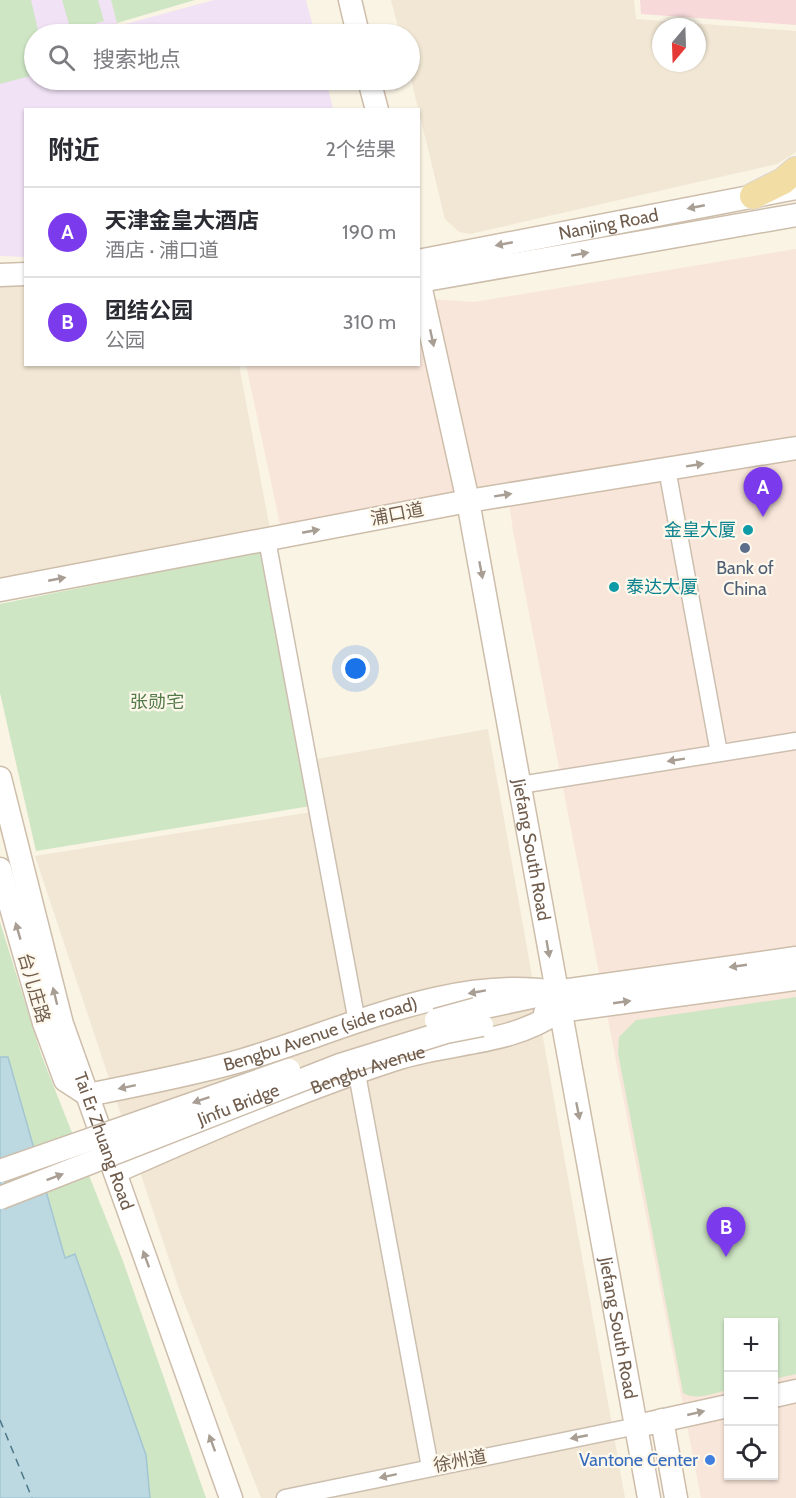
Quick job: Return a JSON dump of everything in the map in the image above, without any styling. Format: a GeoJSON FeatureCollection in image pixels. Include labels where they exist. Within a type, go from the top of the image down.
{"type":"FeatureCollection","features":[{"type":"Feature","properties":{"kind":"main road"},"geometry":{"type":"LineString","coordinates":[[350,0],[356,24]]}},
{"type":"Feature","properties":{"kind":"main road"},"geometry":{"type":"LineString","coordinates":[[372,90],[376,108]]}},
{"type":"Feature","properties":{"kind":"main road"},"geometry":{"type":"LineString","coordinates":[[753,196],[783,181],[796,170]]}},
{"type":"Feature","properties":{"kind":"main road","name":"Nanjing Road"},"geometry":{"type":"LineString","coordinates":[[420,273],[796,188]]}},
{"type":"Feature","properties":{"kind":"main road"},"geometry":{"type":"LineString","coordinates":[[753,196],[796,196]]}},
{"type":"Feature","properties":{"kind":"main road"},"geometry":{"type":"LineString","coordinates":[[753,222],[796,205]]}},
{"type":"Feature","properties":{"kind":"main road","name":"Nanjing Road"},"geometry":{"type":"LineString","coordinates":[[420,273],[796,215]]}},
{"type":"Feature","properties":{"kind":"main road"},"geometry":{"type":"LineString","coordinates":[[753,222],[796,233]]}},
{"type":"Feature","properties":{"kind":"main road"},"geometry":{"type":"LineString","coordinates":[[0,274],[24,274]]}},
{"type":"Feature","properties":{"kind":"main road","name":"Jiefang South Road"},"geometry":{"type":"LineString","coordinates":[[420,278],[468,501],[563,1004],[568,1053],[649,1498]]}},
{"type":"Feature","properties":{"kind":"main road","name":"浦口道"},"geometry":{"type":"LineString","coordinates":[[0,590],[468,501],[796,448]]}},
{"type":"Feature","properties":{"kind":"main road","name":"Tai Er Zhuang Road"},"geometry":{"type":"LineString","coordinates":[[0,778],[62,1024],[231,1498]]}},
{"type":"Feature","properties":{"kind":"main road","name":"台儿庄路"},"geometry":{"type":"LineString","coordinates":[[0,869],[44,1023],[65,1080],[88,1095]]}},
{"type":"Feature","properties":{"kind":"main road","name":"Bengbu Avenue"},"geometry":{"type":"LineString","coordinates":[[115,1172],[214,1128],[400,1058],[522,1032],[563,1004],[612,983],[796,958]]}},
{"type":"Feature","properties":{"kind":"main road","name":"Bengbu Avenue"},"geometry":{"type":"LineString","coordinates":[[479,1017],[563,1004],[796,979]]}},
{"type":"Feature","properties":{"kind":"main road","name":"Bengbu Avenue (side road)"},"geometry":{"type":"LineString","coordinates":[[88,1095],[168,1080],[243,1060],[357,1022],[433,1000],[505,987],[563,1004]]}},
{"type":"Feature","properties":{"kind":"main road","name":"Jinfu Bridge"},"geometry":{"type":"LineString","coordinates":[[0,1171],[370,1039],[479,1017]]}},
{"type":"Feature","properties":{"kind":"main road","name":"Jinfu Bridge"},"geometry":{"type":"LineString","coordinates":[[0,1197],[349,1062],[446,1032],[479,1017]]}},
{"type":"Feature","properties":{"kind":"main road"},"geometry":{"type":"LineString","coordinates":[[778,1395],[796,1391]]}},
{"type":"Feature","properties":{"kind":"main road"},"geometry":{"type":"LineString","coordinates":[[637,1426],[724,1407]]}},
{"type":"Feature","properties":{"kind":"main road"},"geometry":{"type":"LineString","coordinates":[[663,1420],[676,1498]]}},
{"type":"Feature","properties":{"kind":"street"},"geometry":{"type":"LineString","coordinates":[[667,469],[719,753]]}},
{"type":"Feature","properties":{"kind":"street"},"geometry":{"type":"LineString","coordinates":[[267,540],[357,1022]]}},
{"type":"Feature","properties":{"kind":"street"},"geometry":{"type":"LineString","coordinates":[[520,785],[796,741]]}},
{"type":"Feature","properties":{"kind":"street"},"geometry":{"type":"LineString","coordinates":[[357,1074],[430,1467]]}},
{"type":"Feature","properties":{"kind":"street","name":"徐州道"},"geometry":{"type":"LineString","coordinates":[[285,1498],[637,1426]]}},
{"type":"Feature","properties":{"kind":"shaded area"},"geometry":{"type":"Polygon","coordinates":[[[0,0],[111,0],[117,24],[24,24],[24,90],[328,90],[333,108],[24,108],[24,257],[0,256],[0,0]]]}},
{"type":"Feature","properties":{"kind":"shaded area"},"geometry":{"type":"Polygon","coordinates":[[[214,0],[306,0],[312,24],[125,24],[214,0]]]}},
{"type":"Feature","properties":{"kind":"shaded area"},"geometry":{"type":"Polygon","coordinates":[[[391,0],[634,0],[636,19],[652,20],[652,72],[706,72],[706,24],[796,31],[796,152],[777,164],[470,234],[459,232],[445,219],[420,108],[418,108],[414,90],[420,90],[420,24],[397,24],[391,0]]]}},
{"type":"Feature","properties":{"kind":"shaded area"},"geometry":{"type":"Polygon","coordinates":[[[640,0],[796,0],[796,25],[641,14],[640,0]]]}},
{"type":"Feature","properties":{"kind":"shaded area"},"geometry":{"type":"Polygon","coordinates":[[[796,249],[796,1498],[701,1498],[513,531],[506,482],[281,529],[246,366],[420,366],[420,298],[474,302],[796,249]]]}},
{"type":"Feature","properties":{"kind":"shaded area"},"geometry":{"type":"Polygon","coordinates":[[[24,282],[24,366],[239,366],[270,529],[0,579],[0,283],[24,282]]]}},
{"type":"Feature","properties":{"kind":"shaded area"},"geometry":{"type":"Polygon","coordinates":[[[488,729],[625,1498],[261,1498],[180,1292],[35,856],[324,810],[317,759],[488,729]]]}},
{"type":"Feature","properties":{"kind":"green space"},"geometry":{"type":"Polygon","coordinates":[[[0,0],[31,0],[37,24],[24,24],[24,78],[0,84],[0,0]]]}},
{"type":"Feature","properties":{"kind":"green space"},"geometry":{"type":"Polygon","coordinates":[[[62,0],[98,0],[104,21],[94,24],[69,24],[62,0]]]}},
{"type":"Feature","properties":{"kind":"green space"},"geometry":{"type":"Polygon","coordinates":[[[111,0],[195,0],[117,23],[111,0]]]}},
{"type":"Feature","properties":{"kind":"green space","name":"张勋宅"},"geometry":{"type":"Polygon","coordinates":[[[261,551],[311,806],[36,851],[0,693],[0,604],[261,551]]]}},
{"type":"Feature","properties":{"kind":"green space"},"geometry":{"type":"Polygon","coordinates":[[[0,922],[42,1057],[123,1261],[206,1498],[0,1498],[0,922]]]}},
{"type":"Feature","properties":{"kind":"green space"},"geometry":{"type":"Polygon","coordinates":[[[796,997],[796,1374],[778,1378],[778,1318],[724,1318],[724,1391],[705,1396],[683,1393],[618,1053],[619,1037],[636,1020],[796,997]]]}},
{"type":"Feature","properties":{"kind":"water"},"geometry":{"type":"Polygon","coordinates":[[[0,1057],[8,1057],[65,1258],[75,1254],[146,1455],[150,1498],[0,1498],[0,1057]]]}},
{"type":"Feature","properties":{"kind":"ferry route"},"geometry":{"type":"LineString","coordinates":[[0,1420],[32,1498]]}},
{"type":"Feature","properties":{"kind":"place","name":"天津金皇大酒店"},"geometry":{"type":"Point","coordinates":[763,517]}},
{"type":"Feature","properties":{"kind":"place","name":"金皇大厦"},"geometry":{"type":"Point","coordinates":[748,530]}},
{"type":"Feature","properties":{"kind":"place","name":"Bank of China"},"geometry":{"type":"Point","coordinates":[745,548]}},
{"type":"Feature","properties":{"kind":"place","name":"泰达大厦"},"geometry":{"type":"Point","coordinates":[614,587]}},
{"type":"Feature","properties":{"kind":"place","name":"团结公园"},"geometry":{"type":"Point","coordinates":[726,1257]}},
{"type":"Feature","properties":{"kind":"place","name":"Vantone Center"},"geometry":{"type":"Point","coordinates":[710,1460]}}]}
